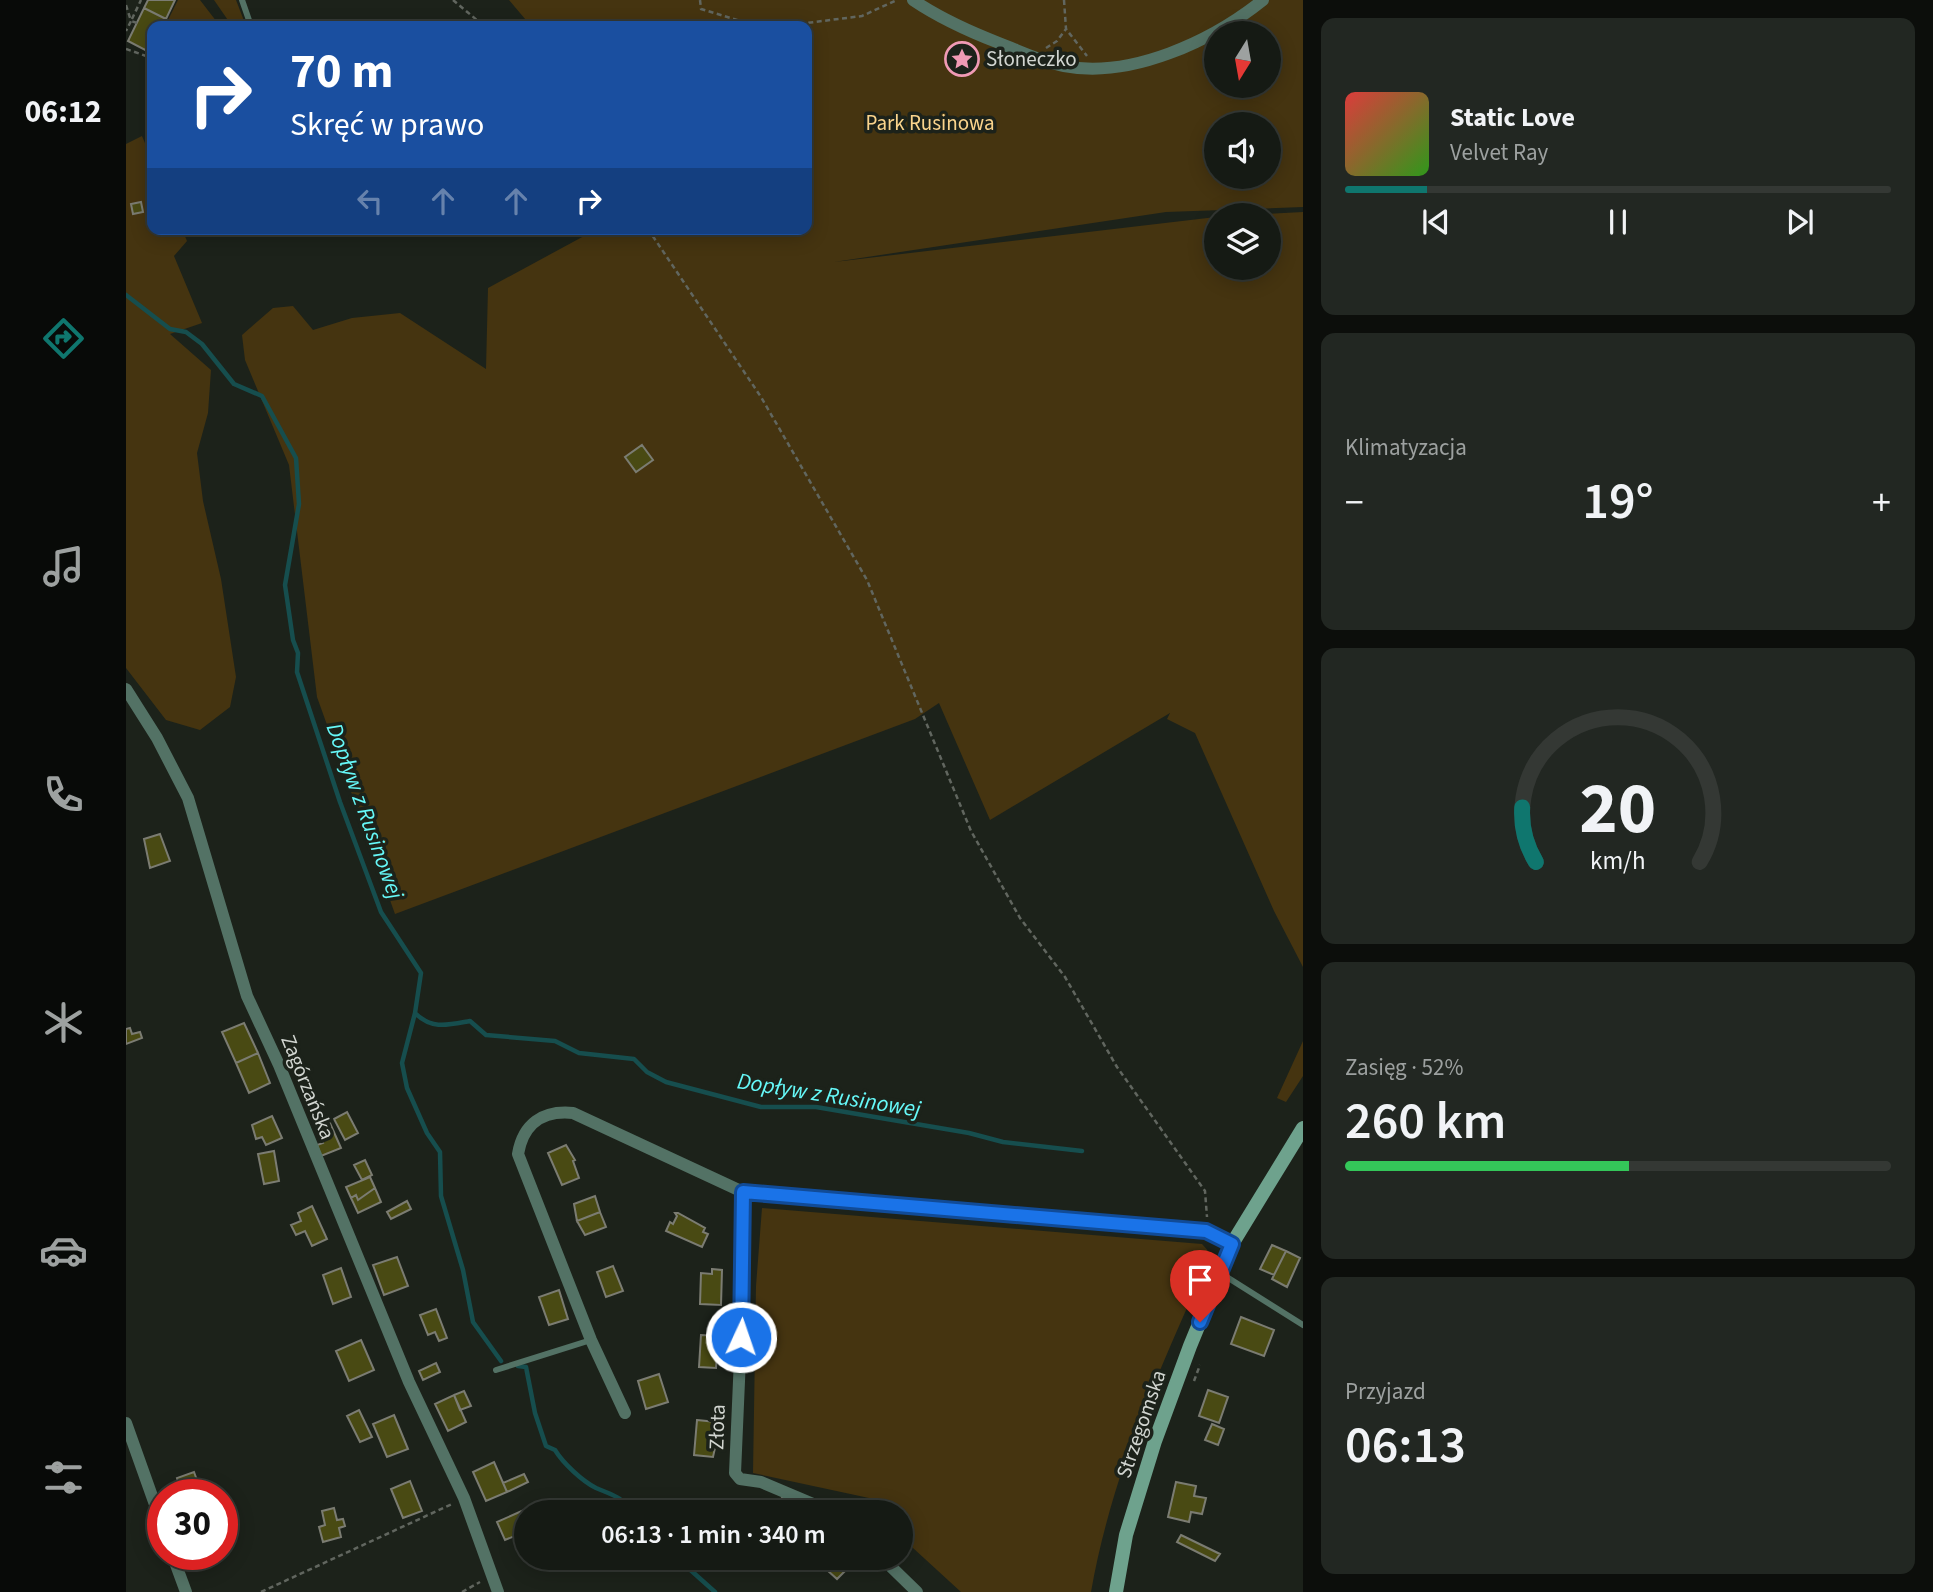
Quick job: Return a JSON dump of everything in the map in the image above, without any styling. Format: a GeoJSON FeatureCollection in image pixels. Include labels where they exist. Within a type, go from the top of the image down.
{"type":"FeatureCollection","features":[{"type":"Feature","properties":{"kind":"main road","name":"Strzegomska"},"geometry":{"type":"LineString","coordinates":[[1116,1592],[1126,1535],[1155,1441],[1220,1273],[1232,1244],[1303,1128]]}},
{"type":"Feature","properties":{"kind":"street"},"geometry":{"type":"LineString","coordinates":[[913,0],[944,22],[1039,58],[1065,66],[1099,68],[1157,57],[1225,25],[1263,0]]}},
{"type":"Feature","properties":{"kind":"street","name":"Zagórzańska"},"geometry":{"type":"LineString","coordinates":[[126,689],[130,707],[188,798],[247,996],[279,1065],[409,1382],[464,1498],[498,1592]]}},
{"type":"Feature","properties":{"kind":"street"},"geometry":{"type":"LineString","coordinates":[[625,1413],[590,1340],[518,1154],[528,1127],[540,1117],[561,1112],[573,1113],[743,1192],[1206,1231],[1232,1244]]}},
{"type":"Feature","properties":{"kind":"street","name":"Złota"},"geometry":{"type":"LineString","coordinates":[[743,1192],[743,1289],[735,1473],[740,1479],[761,1482],[804,1500]]}},
{"type":"Feature","properties":{"kind":"street"},"geometry":{"type":"LineString","coordinates":[[126,1423],[147,1482]]}},
{"type":"Feature","properties":{"kind":"street"},"geometry":{"type":"LineString","coordinates":[[178,1570],[186,1592]]}},
{"type":"Feature","properties":{"kind":"street"},"geometry":{"type":"LineString","coordinates":[[894,1570],[917,1592]]}},
{"type":"Feature","properties":{"kind":"lane"},"geometry":{"type":"LineString","coordinates":[[242,0],[249,21]]}},
{"type":"Feature","properties":{"kind":"lane"},"geometry":{"type":"LineString","coordinates":[[1220,1273],[1303,1325]]}},
{"type":"Feature","properties":{"kind":"lane"},"geometry":{"type":"LineString","coordinates":[[496,1370],[590,1340]]}},
{"type":"Feature","properties":{"kind":"path"},"geometry":{"type":"LineString","coordinates":[[126,31],[141,0]]}},
{"type":"Feature","properties":{"kind":"path"},"geometry":{"type":"LineString","coordinates":[[453,0],[478,21]]}},
{"type":"Feature","properties":{"kind":"path"},"geometry":{"type":"LineString","coordinates":[[701,0],[701,9],[741,21]]}},
{"type":"Feature","properties":{"kind":"path"},"geometry":{"type":"LineString","coordinates":[[812,22],[862,16],[897,0]]}},
{"type":"Feature","properties":{"kind":"path"},"geometry":{"type":"LineString","coordinates":[[1064,0],[1066,29],[1076,45],[1099,68]]}},
{"type":"Feature","properties":{"kind":"path"},"geometry":{"type":"LineString","coordinates":[[126,5],[131,20],[137,23]]}},
{"type":"Feature","properties":{"kind":"path"},"geometry":{"type":"LineString","coordinates":[[1039,58],[1066,29]]}},
{"type":"Feature","properties":{"kind":"path"},"geometry":{"type":"LineString","coordinates":[[126,49],[147,56]]}},
{"type":"Feature","properties":{"kind":"path"},"geometry":{"type":"LineString","coordinates":[[652,235],[761,397],[867,580],[971,831],[1020,918],[1065,977],[1117,1067],[1205,1191],[1206,1231]]}},
{"type":"Feature","properties":{"kind":"path"},"geometry":{"type":"LineString","coordinates":[[261,1592],[464,1498]]}},
{"type":"Feature","properties":{"kind":"path"},"geometry":{"type":"LineString","coordinates":[[462,1592],[493,1575]]}},
{"type":"Feature","properties":{"kind":"green space"},"geometry":{"type":"Polygon","coordinates":[[[178,0],[200,0],[216,21],[168,21],[178,0]]]}},
{"type":"Feature","properties":{"kind":"green space"},"geometry":{"type":"Polygon","coordinates":[[[214,0],[236,0],[244,21],[229,21],[214,0]]]}},
{"type":"Feature","properties":{"kind":"green space","name":"Park Rusinowa"},"geometry":{"type":"Polygon","coordinates":[[[509,0],[1303,0],[1303,207],[1281,208],[1281,203],[1204,203],[1204,211],[1166,212],[834,262],[1204,218],[1204,280],[1281,280],[1281,213],[1303,212],[1303,967],[1274,911],[1195,733],[1167,719],[1170,713],[990,820],[939,703],[915,719],[395,914],[317,697],[289,465],[245,360],[242,335],[273,308],[293,306],[313,330],[352,318],[400,313],[486,369],[488,288],[586,235],[812,235],[812,21],[527,21],[509,0]]]}},
{"type":"Feature","properties":{"kind":"green space"},"geometry":{"type":"Polygon","coordinates":[[[142,136],[147,148],[147,235],[184,235],[187,241],[174,256],[202,323],[170,334],[211,370],[208,413],[197,453],[203,501],[221,579],[236,677],[230,707],[200,730],[166,720],[126,668],[126,144],[142,136]]]}},
{"type":"Feature","properties":{"kind":"green space"},"geometry":{"type":"Polygon","coordinates":[[[1303,1041],[1303,1076],[1286,1102],[1277,1098],[1303,1041]]]}},
{"type":"Feature","properties":{"kind":"green space"},"geometry":{"type":"Polygon","coordinates":[[[762,1208],[1202,1244],[1211,1254],[1157,1378],[1125,1461],[1100,1548],[1091,1592],[961,1592],[913,1548],[913,1500],[871,1500],[753,1473],[756,1286],[762,1208]]]}},
{"type":"Feature","properties":{"kind":"building"},"geometry":{"type":"Polygon","coordinates":[[[148,0],[175,0],[166,19],[144,8],[148,0]]]}},
{"type":"Feature","properties":{"kind":"building"},"geometry":{"type":"Polygon","coordinates":[[[144,8],[166,19],[147,21],[147,51],[128,41],[144,8]]]}},
{"type":"Feature","properties":{"kind":"building"},"geometry":{"type":"Polygon","coordinates":[[[141,202],[143,212],[133,214],[131,204],[141,202]]]}},
{"type":"Feature","properties":{"kind":"building"},"geometry":{"type":"Polygon","coordinates":[[[642,445],[653,460],[636,472],[625,457],[642,445]]]}},
{"type":"Feature","properties":{"kind":"building"},"geometry":{"type":"Polygon","coordinates":[[[160,834],[170,861],[150,868],[144,839],[160,834]]]}},
{"type":"Feature","properties":{"kind":"building"},"geometry":{"type":"Polygon","coordinates":[[[244,1023],[258,1053],[236,1063],[222,1032],[244,1023]]]}},
{"type":"Feature","properties":{"kind":"building"},"geometry":{"type":"Polygon","coordinates":[[[130,1028],[132,1034],[140,1032],[142,1038],[126,1044],[126,1029],[130,1028]]]}},
{"type":"Feature","properties":{"kind":"building"},"geometry":{"type":"Polygon","coordinates":[[[258,1053],[270,1083],[249,1093],[236,1063],[258,1053]]]}},
{"type":"Feature","properties":{"kind":"building"},"geometry":{"type":"Polygon","coordinates":[[[347,1112],[358,1133],[345,1140],[334,1119],[347,1112]]]}},
{"type":"Feature","properties":{"kind":"building"},"geometry":{"type":"Polygon","coordinates":[[[272,1116],[282,1138],[266,1145],[262,1137],[256,1139],[252,1125],[272,1116]]]}},
{"type":"Feature","properties":{"kind":"building"},"geometry":{"type":"Polygon","coordinates":[[[329,1121],[341,1148],[321,1156],[317,1145],[323,1143],[316,1127],[329,1121]]]}},
{"type":"Feature","properties":{"kind":"building"},"geometry":{"type":"Polygon","coordinates":[[[566,1145],[575,1160],[573,1161],[579,1178],[562,1185],[548,1153],[566,1145]]]}},
{"type":"Feature","properties":{"kind":"building"},"geometry":{"type":"Polygon","coordinates":[[[274,1151],[279,1181],[264,1184],[258,1154],[274,1151]]]}},
{"type":"Feature","properties":{"kind":"building"},"geometry":{"type":"Polygon","coordinates":[[[365,1160],[372,1175],[362,1180],[354,1165],[365,1160]]]}},
{"type":"Feature","properties":{"kind":"building"},"geometry":{"type":"Polygon","coordinates":[[[370,1177],[375,1188],[358,1200],[356,1195],[351,1198],[346,1187],[370,1177]]]}},
{"type":"Feature","properties":{"kind":"building"},"geometry":{"type":"Polygon","coordinates":[[[375,1188],[381,1202],[358,1213],[351,1198],[356,1195],[358,1200],[375,1188]]]}},
{"type":"Feature","properties":{"kind":"building"},"geometry":{"type":"Polygon","coordinates":[[[595,1196],[600,1212],[577,1221],[574,1204],[595,1196]]]}},
{"type":"Feature","properties":{"kind":"building"},"geometry":{"type":"Polygon","coordinates":[[[407,1201],[411,1209],[391,1219],[387,1212],[407,1201]]]}},
{"type":"Feature","properties":{"kind":"building"},"geometry":{"type":"Polygon","coordinates":[[[312,1206],[327,1239],[312,1246],[305,1231],[296,1235],[291,1225],[301,1221],[298,1213],[312,1206]]]}},
{"type":"Feature","properties":{"kind":"building"},"geometry":{"type":"Polygon","coordinates":[[[600,1212],[606,1227],[585,1235],[577,1221],[600,1212]]]}},
{"type":"Feature","properties":{"kind":"building"},"geometry":{"type":"Polygon","coordinates":[[[675,1213],[705,1228],[703,1232],[708,1234],[702,1247],[666,1231],[677,1216],[675,1213]]]}},
{"type":"Feature","properties":{"kind":"building"},"geometry":{"type":"Polygon","coordinates":[[[1272,1245],[1286,1251],[1274,1275],[1260,1269],[1272,1245]]]}},
{"type":"Feature","properties":{"kind":"building"},"geometry":{"type":"Polygon","coordinates":[[[1286,1251],[1300,1258],[1287,1287],[1272,1279],[1286,1251]]]}},
{"type":"Feature","properties":{"kind":"building"},"geometry":{"type":"Polygon","coordinates":[[[397,1257],[408,1286],[384,1295],[373,1265],[397,1257]]]}},
{"type":"Feature","properties":{"kind":"building"},"geometry":{"type":"Polygon","coordinates":[[[613,1266],[623,1291],[606,1297],[597,1272],[613,1266]]]}},
{"type":"Feature","properties":{"kind":"building"},"geometry":{"type":"Polygon","coordinates":[[[341,1268],[351,1297],[333,1304],[323,1275],[341,1268]]]}},
{"type":"Feature","properties":{"kind":"building"},"geometry":{"type":"Polygon","coordinates":[[[712,1269],[722,1270],[721,1305],[700,1304],[701,1273],[712,1274],[712,1269]]]}},
{"type":"Feature","properties":{"kind":"building"},"geometry":{"type":"Polygon","coordinates":[[[559,1290],[568,1319],[549,1325],[539,1297],[559,1290]]]}},
{"type":"Feature","properties":{"kind":"building"},"geometry":{"type":"Polygon","coordinates":[[[436,1309],[447,1338],[439,1341],[435,1332],[428,1335],[420,1315],[436,1309]]]}},
{"type":"Feature","properties":{"kind":"building"},"geometry":{"type":"Polygon","coordinates":[[[1241,1317],[1274,1330],[1264,1356],[1231,1344],[1241,1317]]]}},
{"type":"Feature","properties":{"kind":"building"},"geometry":{"type":"Polygon","coordinates":[[[701,1335],[718,1336],[716,1368],[699,1367],[701,1335]]]}},
{"type":"Feature","properties":{"kind":"building"},"geometry":{"type":"Polygon","coordinates":[[[361,1340],[374,1370],[349,1381],[336,1351],[361,1340]]]}},
{"type":"Feature","properties":{"kind":"building"},"geometry":{"type":"Polygon","coordinates":[[[436,1363],[440,1372],[423,1380],[419,1371],[436,1363]]]}},
{"type":"Feature","properties":{"kind":"building"},"geometry":{"type":"Polygon","coordinates":[[[659,1374],[668,1402],[646,1409],[638,1381],[659,1374]]]}},
{"type":"Feature","properties":{"kind":"building"},"geometry":{"type":"Polygon","coordinates":[[[1208,1390],[1228,1397],[1219,1423],[1199,1416],[1208,1390]]]}},
{"type":"Feature","properties":{"kind":"building"},"geometry":{"type":"Polygon","coordinates":[[[464,1391],[471,1406],[460,1410],[454,1395],[464,1391]]]}},
{"type":"Feature","properties":{"kind":"building"},"geometry":{"type":"Polygon","coordinates":[[[454,1395],[466,1422],[448,1431],[435,1404],[454,1395]]]}},
{"type":"Feature","properties":{"kind":"building"},"geometry":{"type":"Polygon","coordinates":[[[359,1410],[372,1437],[360,1442],[347,1416],[359,1410]]]}},
{"type":"Feature","properties":{"kind":"building"},"geometry":{"type":"Polygon","coordinates":[[[394,1415],[408,1449],[387,1457],[373,1424],[394,1415]]]}},
{"type":"Feature","properties":{"kind":"building"},"geometry":{"type":"Polygon","coordinates":[[[697,1420],[716,1422],[717,1439],[713,1457],[694,1455],[697,1420]]]}},
{"type":"Feature","properties":{"kind":"building"},"geometry":{"type":"Polygon","coordinates":[[[1212,1424],[1224,1429],[1218,1445],[1205,1440],[1212,1424]]]}},
{"type":"Feature","properties":{"kind":"building"},"geometry":{"type":"Polygon","coordinates":[[[494,1462],[507,1492],[486,1501],[473,1472],[494,1462]]]}},
{"type":"Feature","properties":{"kind":"building"},"geometry":{"type":"Polygon","coordinates":[[[194,1472],[197,1479],[177,1479],[194,1472]]]}},
{"type":"Feature","properties":{"kind":"building"},"geometry":{"type":"Polygon","coordinates":[[[524,1474],[528,1482],[507,1492],[503,1483],[524,1474]]]}},
{"type":"Feature","properties":{"kind":"building"},"geometry":{"type":"Polygon","coordinates":[[[410,1481],[422,1511],[403,1518],[391,1489],[410,1481]]]}},
{"type":"Feature","properties":{"kind":"building"},"geometry":{"type":"Polygon","coordinates":[[[1176,1482],[1196,1486],[1194,1496],[1206,1498],[1202,1514],[1191,1512],[1189,1522],[1168,1517],[1176,1482]]]}},
{"type":"Feature","properties":{"kind":"building"},"geometry":{"type":"Polygon","coordinates":[[[334,1508],[337,1520],[343,1519],[345,1526],[339,1528],[341,1537],[323,1542],[319,1527],[325,1525],[322,1511],[334,1508]]]}},
{"type":"Feature","properties":{"kind":"building"},"geometry":{"type":"Polygon","coordinates":[[[514,1514],[514,1536],[505,1540],[497,1522],[514,1514]]]}},
{"type":"Feature","properties":{"kind":"building"},"geometry":{"type":"Polygon","coordinates":[[[1181,1535],[1220,1554],[1215,1561],[1177,1542],[1181,1535]]]}},
{"type":"Feature","properties":{"kind":"building"},"geometry":{"type":"Polygon","coordinates":[[[827,1570],[846,1570],[837,1579],[827,1570]]]}},
{"type":"Feature","properties":{"kind":"waterway","name":"Dopływ z Rusinowej"},"geometry":{"type":"LineString","coordinates":[[126,295],[170,329],[186,332],[202,344],[234,384],[262,396],[296,458],[299,504],[285,585],[293,640],[298,653],[297,672],[340,802],[381,912],[421,973],[415,1013],[434,1024],[470,1021],[486,1035],[555,1041],[579,1053],[634,1059],[647,1072],[666,1082],[761,1107],[816,1107],[969,1133],[1003,1142],[1082,1151]]}},
{"type":"Feature","properties":{"kind":"waterway"},"geometry":{"type":"LineString","coordinates":[[415,1013],[402,1063],[407,1088],[427,1133],[440,1152],[441,1196],[463,1270],[473,1322],[501,1361]]}},
{"type":"Feature","properties":{"kind":"waterway"},"geometry":{"type":"LineString","coordinates":[[518,1366],[526,1367],[535,1413],[546,1446],[555,1450],[585,1481],[621,1500]]}},
{"type":"Feature","properties":{"kind":"waterway"},"geometry":{"type":"LineString","coordinates":[[690,1570],[715,1592]]}},
{"type":"Feature","properties":{"kind":"place","name":"Słoneczko"},"geometry":{"type":"Point","coordinates":[962,59]}},
{"type":"Feature","properties":{"kind":"route"},"geometry":{"type":"LineString","coordinates":[[741,1337],[743,1192],[870,1205],[1206,1231],[1232,1244],[1200,1322]]}}]}
